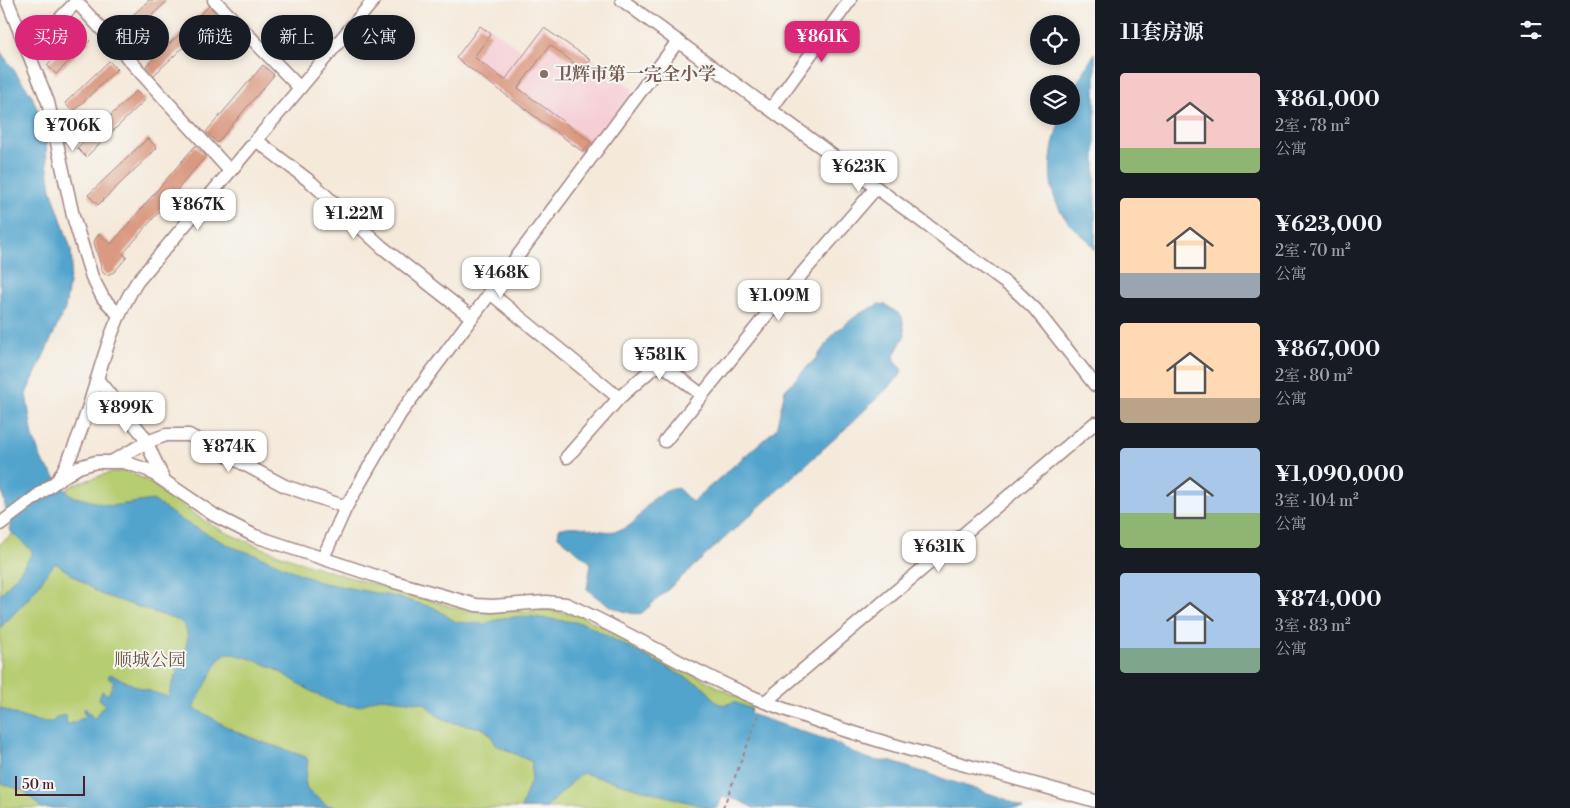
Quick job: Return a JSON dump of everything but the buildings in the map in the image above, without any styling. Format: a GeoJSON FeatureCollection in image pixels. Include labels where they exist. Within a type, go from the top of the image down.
{"type":"FeatureCollection","features":[{"type":"Feature","properties":{"kind":"street"},"geometry":{"type":"LineString","coordinates":[[7,0],[15,20]]}},
{"type":"Feature","properties":{"kind":"street"},"geometry":{"type":"LineString","coordinates":[[214,0],[300,88]]}},
{"type":"Feature","properties":{"kind":"street"},"geometry":{"type":"LineString","coordinates":[[58,480],[72,453],[119,315],[137,282],[374,0]]}},
{"type":"Feature","properties":{"kind":"street"},"geometry":{"type":"LineString","coordinates":[[622,0],[1015,290],[1035,309],[1095,385]]}},
{"type":"Feature","properties":{"kind":"street"},"geometry":{"type":"LineString","coordinates":[[771,109],[850,0]]}},
{"type":"Feature","properties":{"kind":"street"},"geometry":{"type":"LineString","coordinates":[[63,15],[76,1],[230,171]]}},
{"type":"Feature","properties":{"kind":"street"},"geometry":{"type":"LineString","coordinates":[[323,558],[346,507],[400,414],[489,292],[678,41]]}},
{"type":"Feature","properties":{"kind":"street"},"geometry":{"type":"LineString","coordinates":[[31,60],[48,102],[73,216],[92,277],[103,298],[119,315]]}},
{"type":"Feature","properties":{"kind":"street"},"geometry":{"type":"LineString","coordinates":[[256,140],[312,183],[382,247],[471,317]]}},
{"type":"Feature","properties":{"kind":"street"},"geometry":{"type":"LineString","coordinates":[[665,441],[768,313],[876,188]]}},
{"type":"Feature","properties":{"kind":"street"},"geometry":{"type":"LineString","coordinates":[[489,292],[619,398]]}},
{"type":"Feature","properties":{"kind":"street"},"geometry":{"type":"LineString","coordinates":[[567,457],[619,398],[652,369],[660,366],[702,395]]}},
{"type":"Feature","properties":{"kind":"street"},"geometry":{"type":"LineString","coordinates":[[97,379],[128,414],[147,442],[164,482]]}},
{"type":"Feature","properties":{"kind":"street"},"geometry":{"type":"LineString","coordinates":[[765,702],[1095,423]]}},
{"type":"Feature","properties":{"kind":"street"},"geometry":{"type":"LineString","coordinates":[[113,461],[147,442],[166,435],[190,435],[285,486],[346,507]]}},
{"type":"Feature","properties":{"kind":"street"},"geometry":{"type":"LineString","coordinates":[[2,523],[58,480],[79,467],[96,462],[132,463],[148,470],[235,526],[255,536],[424,591],[476,604],[492,606],[546,602],[566,604],[765,702],[857,734],[1095,800]]}},
{"type":"Feature","properties":{"kind":"path"},"geometry":{"type":"LineString","coordinates":[[723,808],[765,702]]}},
{"type":"Feature","properties":{"kind":"shaded area","name":"卫辉市第一完全小学"},"geometry":{"type":"Polygon","coordinates":[[[481,21],[522,51],[542,25],[557,36],[559,34],[634,90],[585,156],[454,58],[481,21]]]}},
{"type":"Feature","properties":{"kind":"green space","name":"顺城公园"},"geometry":{"type":"Polygon","coordinates":[[[126,471],[151,483],[195,515],[219,529],[276,553],[336,573],[456,608],[482,612],[550,610],[579,615],[753,705],[713,808],[0,808],[0,544],[73,485],[112,472],[126,471]]]}},
{"type":"Feature","properties":{"kind":"water","name":"顺城公园"},"geometry":{"type":"Polygon","coordinates":[[[0,51],[31,94],[42,121],[51,189],[71,249],[72,264],[65,309],[26,394],[33,437],[42,461],[68,493],[75,497],[111,506],[153,500],[183,521],[232,547],[259,556],[319,582],[396,597],[435,608],[456,622],[484,624],[503,618],[524,616],[583,623],[704,687],[717,703],[725,705],[734,702],[751,709],[750,714],[828,740],[872,760],[889,761],[1003,798],[1024,808],[754,808],[738,800],[722,797],[718,808],[709,808],[582,773],[546,808],[521,808],[531,780],[532,762],[496,745],[490,734],[482,728],[449,722],[436,715],[424,703],[381,698],[356,706],[334,702],[313,692],[268,665],[226,653],[219,660],[193,708],[235,731],[306,757],[308,761],[305,780],[307,790],[327,805],[339,808],[41,808],[24,791],[0,783],[0,708],[25,718],[45,722],[52,722],[57,717],[66,715],[67,725],[86,717],[83,711],[85,708],[94,719],[105,704],[99,699],[102,691],[108,695],[114,681],[108,678],[110,674],[140,688],[168,697],[187,643],[187,636],[186,628],[180,621],[100,594],[55,563],[28,599],[0,628],[0,595],[33,552],[11,532],[0,483],[0,51]]]}},
{"type":"Feature","properties":{"kind":"water"},"geometry":{"type":"Polygon","coordinates":[[[1095,53],[1095,251],[1087,239],[1072,227],[1060,211],[1051,185],[1051,158],[1058,125],[1080,125],[1080,77],[1095,53]]]}},
{"type":"Feature","properties":{"kind":"water"},"geometry":{"type":"Polygon","coordinates":[[[879,304],[886,305],[902,316],[905,335],[894,355],[896,364],[902,368],[900,376],[843,431],[642,613],[628,613],[613,607],[587,589],[591,563],[558,536],[559,529],[582,527],[605,531],[620,530],[635,521],[657,496],[678,488],[692,502],[776,429],[785,390],[817,357],[835,332],[859,314],[879,304]]]}},
{"type":"Feature","properties":{"kind":"place","name":"卫辉市第一完全小学"},"geometry":{"type":"Point","coordinates":[544,74]}}]}
